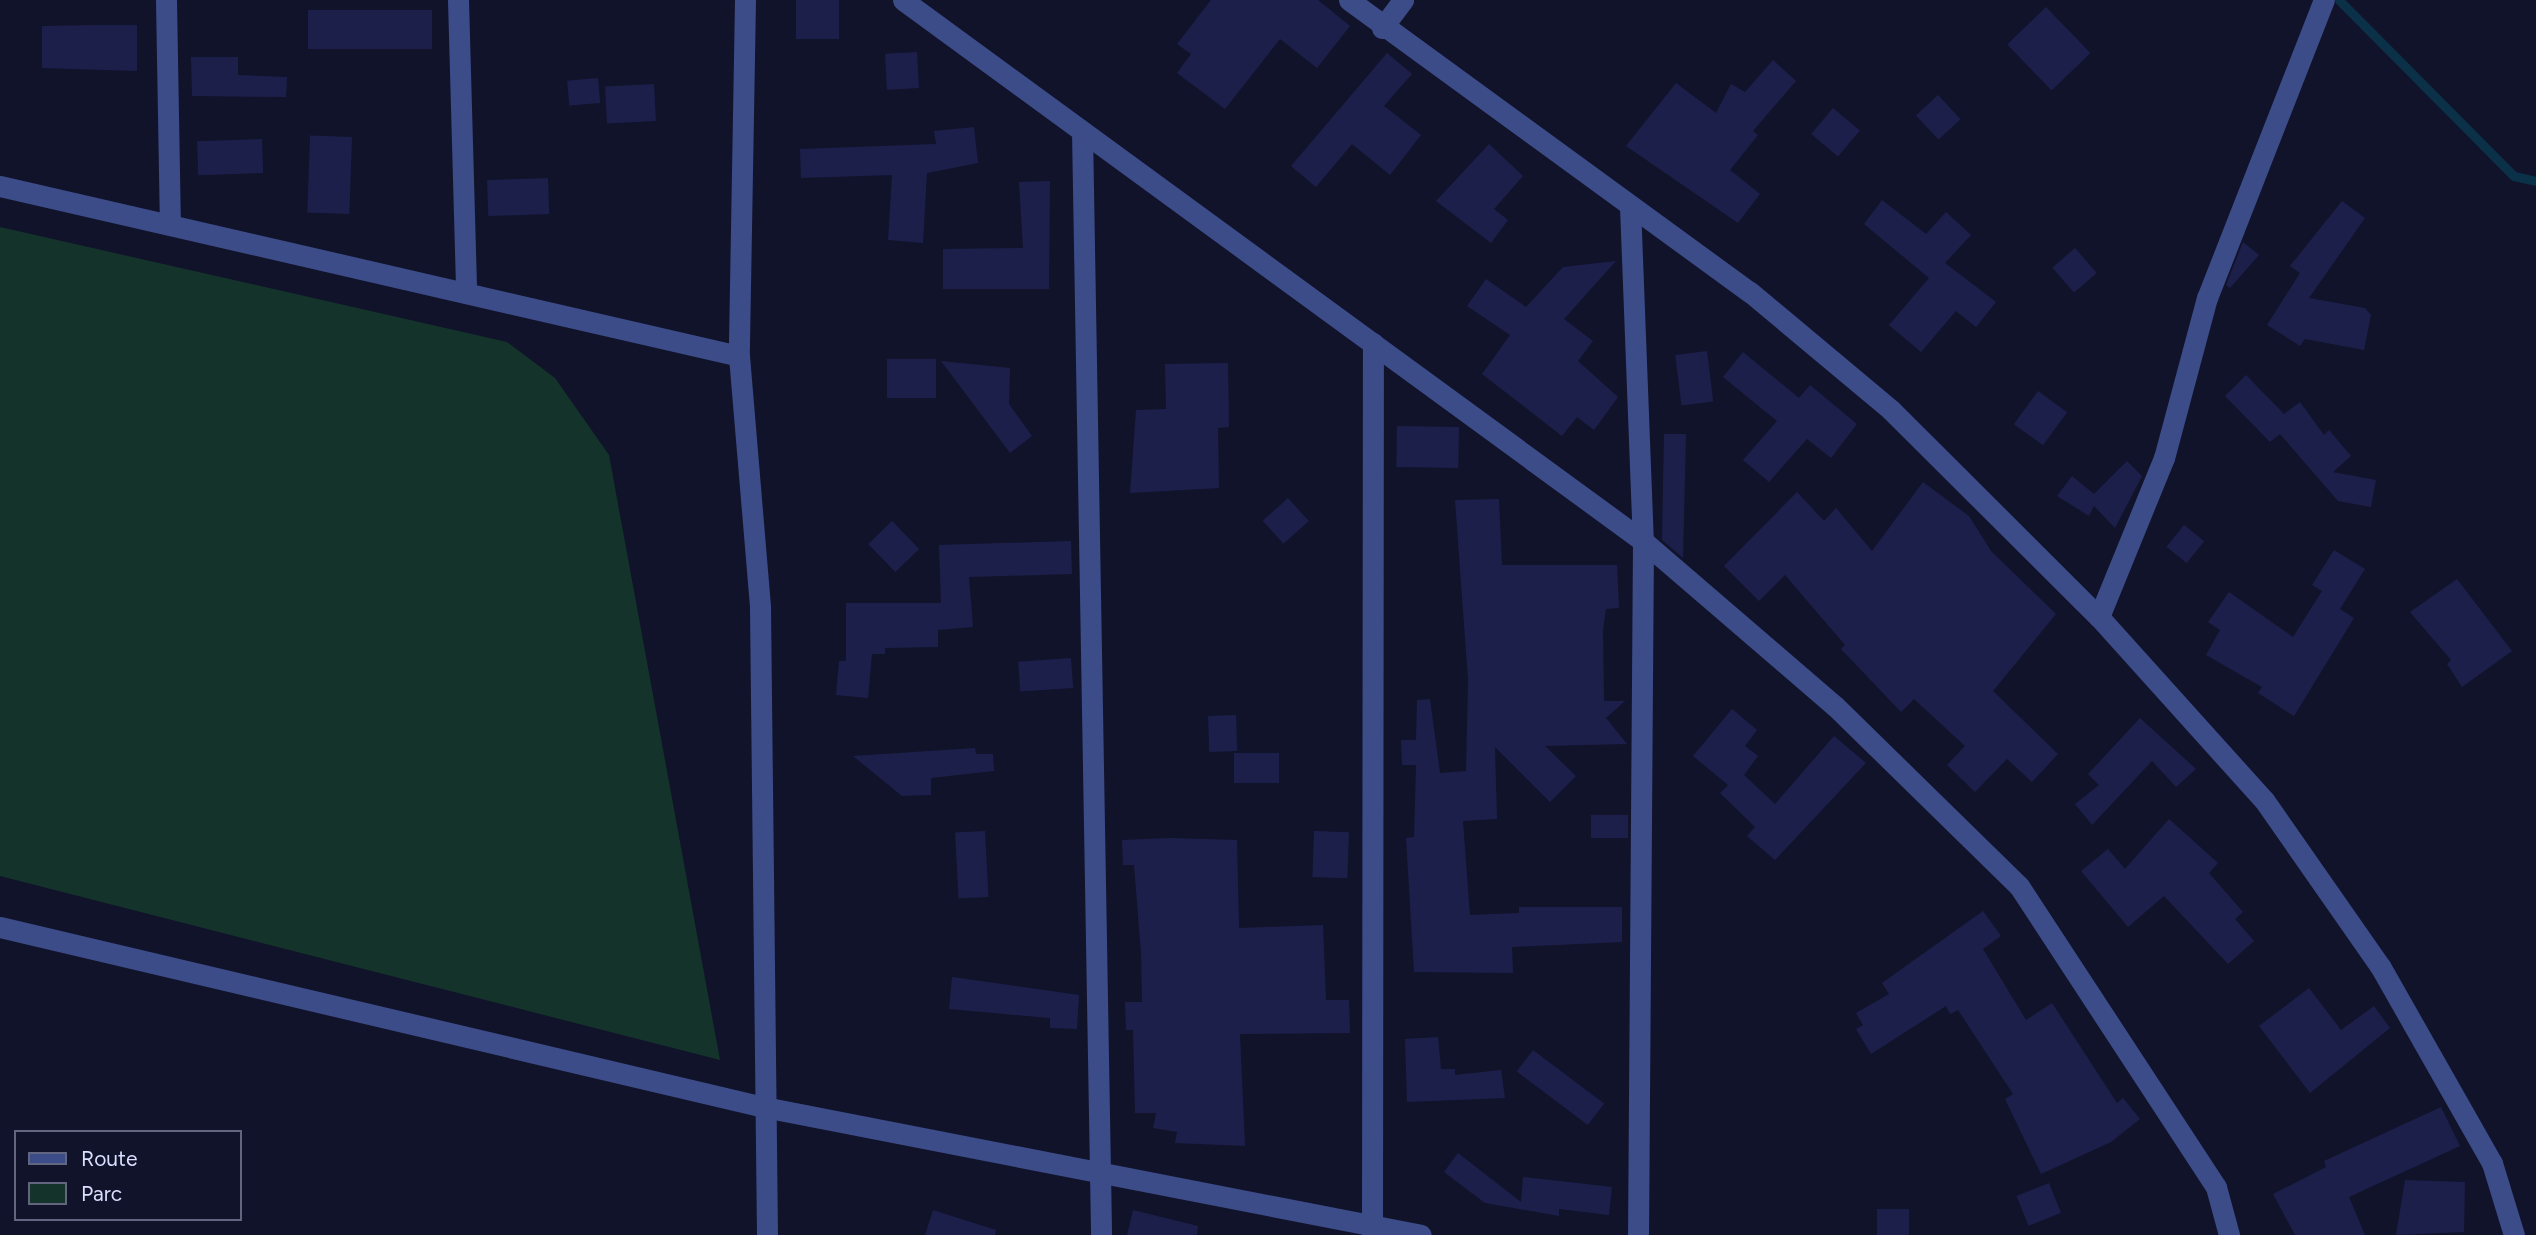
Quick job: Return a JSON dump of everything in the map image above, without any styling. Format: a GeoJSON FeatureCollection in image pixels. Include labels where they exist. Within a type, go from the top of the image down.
{"type":"FeatureCollection","features":[{"type":"Feature","properties":{"kind":"street"},"geometry":{"type":"LineString","coordinates":[[166,0],[170,225]]}},
{"type":"Feature","properties":{"kind":"street"},"geometry":{"type":"LineString","coordinates":[[458,0],[466,293]]}},
{"type":"Feature","properties":{"kind":"street"},"geometry":{"type":"LineString","coordinates":[[745,0],[739,356],[760,608],[767,1235]]}},
{"type":"Feature","properties":{"kind":"street"},"geometry":{"type":"LineString","coordinates":[[903,0],[1643,541],[1835,706],[2019,886],[2216,1186],[2229,1235]]}},
{"type":"Feature","properties":{"kind":"street"},"geometry":{"type":"LineString","coordinates":[[1349,0],[1382,28],[1750,292],[1891,410],[2099,617],[2264,800],[2380,966],[2492,1163],[2514,1235]]}},
{"type":"Feature","properties":{"kind":"street"},"geometry":{"type":"LineString","coordinates":[[1382,28],[1404,0]]}},
{"type":"Feature","properties":{"kind":"street"},"geometry":{"type":"LineString","coordinates":[[2099,617],[2164,458],[2207,298],[2324,0]]}},
{"type":"Feature","properties":{"kind":"street"},"geometry":{"type":"LineString","coordinates":[[1082,131],[1101,1235]]}},
{"type":"Feature","properties":{"kind":"street"},"geometry":{"type":"LineString","coordinates":[[0,186],[739,356]]}},
{"type":"Feature","properties":{"kind":"street"},"geometry":{"type":"LineString","coordinates":[[1630,206],[1643,541],[1639,1235]]}},
{"type":"Feature","properties":{"kind":"street"},"geometry":{"type":"LineString","coordinates":[[1372,1229],[1373,344]]}},
{"type":"Feature","properties":{"kind":"street"},"geometry":{"type":"LineString","coordinates":[[0,927],[764,1107],[1372,1229],[1421,1235]]}},
{"type":"Feature","properties":{"kind":"green space"},"geometry":{"type":"Polygon","coordinates":[[[0,227],[507,342],[555,378],[609,455],[720,1060],[0,876],[0,227]]]}},
{"type":"Feature","properties":{"kind":"building"},"geometry":{"type":"Polygon","coordinates":[[[796,0],[839,0],[839,39],[796,39],[796,0]]]}},
{"type":"Feature","properties":{"kind":"building"},"geometry":{"type":"Polygon","coordinates":[[[1211,0],[1318,0],[1350,26],[1317,68],[1280,39],[1225,109],[1177,73],[1191,54],[1177,44],[1211,0]]]}},
{"type":"Feature","properties":{"kind":"building"},"geometry":{"type":"Polygon","coordinates":[[[2046,7],[2090,53],[2052,91],[2007,45],[2046,7]]]}},
{"type":"Feature","properties":{"kind":"building"},"geometry":{"type":"Polygon","coordinates":[[[308,10],[432,10],[432,49],[308,49],[308,10]]]}},
{"type":"Feature","properties":{"kind":"building"},"geometry":{"type":"Polygon","coordinates":[[[137,25],[137,71],[42,68],[42,26],[137,25]]]}},
{"type":"Feature","properties":{"kind":"building"},"geometry":{"type":"Polygon","coordinates":[[[917,52],[919,88],[887,90],[885,54],[917,52]]]}},
{"type":"Feature","properties":{"kind":"building"},"geometry":{"type":"Polygon","coordinates":[[[1387,53],[1412,74],[1384,106],[1421,135],[1390,175],[1352,144],[1316,187],[1291,166],[1387,53]]]}},
{"type":"Feature","properties":{"kind":"building"},"geometry":{"type":"Polygon","coordinates":[[[191,57],[238,57],[238,75],[287,77],[286,97],[192,96],[191,57]]]}},
{"type":"Feature","properties":{"kind":"building"},"geometry":{"type":"Polygon","coordinates":[[[1773,60],[1796,81],[1753,131],[1758,135],[1730,170],[1760,194],[1738,223],[1626,146],[1676,83],[1716,113],[1731,84],[1745,92],[1773,60]]]}},
{"type":"Feature","properties":{"kind":"building"},"geometry":{"type":"Polygon","coordinates":[[[598,78],[600,103],[569,106],[567,81],[598,78]]]}},
{"type":"Feature","properties":{"kind":"building"},"geometry":{"type":"Polygon","coordinates":[[[654,84],[656,121],[607,124],[605,87],[654,84]]]}},
{"type":"Feature","properties":{"kind":"building"},"geometry":{"type":"Polygon","coordinates":[[[1938,95],[1961,119],[1939,140],[1916,115],[1938,95]]]}},
{"type":"Feature","properties":{"kind":"building"},"geometry":{"type":"Polygon","coordinates":[[[1833,108],[1860,130],[1838,157],[1811,134],[1833,108]]]}},
{"type":"Feature","properties":{"kind":"building"},"geometry":{"type":"Polygon","coordinates":[[[974,127],[978,163],[927,173],[923,243],[888,240],[892,175],[801,178],[800,149],[936,144],[934,131],[974,127]]]}},
{"type":"Feature","properties":{"kind":"building"},"geometry":{"type":"Polygon","coordinates":[[[310,136],[352,137],[349,214],[307,212],[310,136]]]}},
{"type":"Feature","properties":{"kind":"building"},"geometry":{"type":"Polygon","coordinates":[[[262,139],[263,173],[198,175],[197,141],[262,139]]]}},
{"type":"Feature","properties":{"kind":"building"},"geometry":{"type":"Polygon","coordinates":[[[1489,144],[1523,176],[1494,209],[1508,220],[1491,243],[1436,201],[1489,144]]]}},
{"type":"Feature","properties":{"kind":"building"},"geometry":{"type":"Polygon","coordinates":[[[548,178],[549,214],[488,216],[487,180],[548,178]]]}},
{"type":"Feature","properties":{"kind":"building"},"geometry":{"type":"Polygon","coordinates":[[[1050,181],[1049,289],[943,289],[943,249],[1023,248],[1019,182],[1050,181]]]}},
{"type":"Feature","properties":{"kind":"building"},"geometry":{"type":"Polygon","coordinates":[[[1882,200],[1926,234],[1946,212],[1971,235],[1945,263],[1996,302],[1976,327],[1956,311],[1921,352],[1889,325],[1929,278],[1864,224],[1882,200]]]}},
{"type":"Feature","properties":{"kind":"building"},"geometry":{"type":"Polygon","coordinates":[[[2342,201],[2365,218],[2309,298],[2365,308],[2371,315],[2364,350],[2305,339],[2300,346],[2267,325],[2300,273],[2290,266],[2342,201]]]}},
{"type":"Feature","properties":{"kind":"building"},"geometry":{"type":"Polygon","coordinates":[[[2243,242],[2259,255],[2230,288],[2226,285],[2243,242]]]}},
{"type":"Feature","properties":{"kind":"building"},"geometry":{"type":"Polygon","coordinates":[[[2075,248],[2097,273],[2074,293],[2052,268],[2075,248]]]}},
{"type":"Feature","properties":{"kind":"building"},"geometry":{"type":"Polygon","coordinates":[[[1616,261],[1564,319],[1593,341],[1578,361],[1618,397],[1594,430],[1577,417],[1562,436],[1482,374],[1510,335],[1467,306],[1486,279],[1526,307],[1563,267],[1616,261]]]}},
{"type":"Feature","properties":{"kind":"building"},"geometry":{"type":"Polygon","coordinates":[[[1707,351],[1713,402],[1681,406],[1675,355],[1707,351]]]}},
{"type":"Feature","properties":{"kind":"building"},"geometry":{"type":"Polygon","coordinates":[[[1743,352],[1799,398],[1810,385],[1857,424],[1831,458],[1807,439],[1769,482],[1743,460],[1777,421],[1723,377],[1743,352]]]}},
{"type":"Feature","properties":{"kind":"building"},"geometry":{"type":"Polygon","coordinates":[[[887,359],[936,359],[936,398],[887,398],[887,359]]]}},
{"type":"Feature","properties":{"kind":"building"},"geometry":{"type":"Polygon","coordinates":[[[941,361],[1010,368],[1009,404],[1032,436],[1010,453],[941,361]]]}},
{"type":"Feature","properties":{"kind":"building"},"geometry":{"type":"Polygon","coordinates":[[[1228,363],[1229,427],[1218,428],[1219,488],[1130,493],[1136,410],[1166,409],[1165,364],[1228,363]]]}},
{"type":"Feature","properties":{"kind":"building"},"geometry":{"type":"Polygon","coordinates":[[[2246,375],[2284,414],[2300,402],[2324,435],[2329,430],[2351,456],[2333,472],[2376,480],[2371,507],[2338,501],[2280,434],[2270,442],[2225,396],[2246,375]]]}},
{"type":"Feature","properties":{"kind":"building"},"geometry":{"type":"Polygon","coordinates":[[[2038,391],[2067,412],[2043,445],[2014,424],[2038,391]]]}},
{"type":"Feature","properties":{"kind":"building"},"geometry":{"type":"Polygon","coordinates":[[[1397,426],[1459,427],[1458,468],[1396,467],[1397,426]]]}},
{"type":"Feature","properties":{"kind":"building"},"geometry":{"type":"Polygon","coordinates":[[[1664,434],[1686,434],[1683,558],[1662,540],[1664,434]]]}},
{"type":"Feature","properties":{"kind":"building"},"geometry":{"type":"Polygon","coordinates":[[[2127,461],[2142,476],[2115,528],[2094,506],[2089,516],[2057,496],[2072,476],[2094,494],[2127,461]]]}},
{"type":"Feature","properties":{"kind":"building"},"geometry":{"type":"Polygon","coordinates":[[[1923,482],[1969,516],[1991,551],[2056,614],[1993,691],[2058,754],[2032,782],[2007,759],[1975,792],[1947,765],[1965,746],[1914,699],[1901,712],[1841,649],[1845,645],[1785,575],[1759,601],[1724,566],[1797,492],[1824,521],[1836,508],[1872,551],[1923,482]]]}},
{"type":"Feature","properties":{"kind":"building"},"geometry":{"type":"Polygon","coordinates":[[[1288,498],[1309,521],[1283,544],[1263,521],[1288,498]]]}},
{"type":"Feature","properties":{"kind":"building"},"geometry":{"type":"Polygon","coordinates":[[[1499,499],[1502,565],[1617,565],[1619,608],[1606,609],[1603,630],[1604,701],[1625,701],[1606,718],[1627,744],[1545,746],[1576,776],[1550,802],[1495,747],[1497,819],[1463,821],[1470,915],[1519,913],[1519,907],[1622,907],[1622,942],[1512,947],[1513,973],[1414,972],[1406,838],[1414,837],[1416,765],[1402,765],[1401,740],[1416,740],[1417,700],[1430,699],[1440,773],[1466,771],[1468,680],[1455,500],[1499,499]]]}},
{"type":"Feature","properties":{"kind":"building"},"geometry":{"type":"Polygon","coordinates":[[[892,521],[919,549],[895,572],[868,544],[892,521]]]}},
{"type":"Feature","properties":{"kind":"building"},"geometry":{"type":"Polygon","coordinates":[[[2184,525],[2204,541],[2187,563],[2166,547],[2184,525]]]}},
{"type":"Feature","properties":{"kind":"building"},"geometry":{"type":"Polygon","coordinates":[[[1071,541],[1072,574],[969,577],[973,627],[938,630],[938,647],[885,648],[885,654],[872,654],[868,698],[836,695],[839,661],[846,661],[846,603],[941,603],[939,545],[1071,541]]]}},
{"type":"Feature","properties":{"kind":"building"},"geometry":{"type":"Polygon","coordinates":[[[2334,550],[2365,569],[2340,609],[2354,618],[2294,716],[2258,693],[2262,687],[2206,655],[2220,630],[2208,622],[2229,592],[2293,637],[2322,591],[2312,585],[2334,550]]]}},
{"type":"Feature","properties":{"kind":"building"},"geometry":{"type":"Polygon","coordinates":[[[2457,579],[2512,651],[2462,687],[2447,664],[2451,660],[2410,612],[2457,579]]]}},
{"type":"Feature","properties":{"kind":"building"},"geometry":{"type":"Polygon","coordinates":[[[1071,658],[1073,688],[1020,692],[1018,662],[1071,658]]]}},
{"type":"Feature","properties":{"kind":"building"},"geometry":{"type":"Polygon","coordinates":[[[1732,709],[1757,730],[1745,746],[1758,756],[1744,775],[1775,804],[1834,736],[1866,763],[1775,860],[1747,836],[1755,827],[1720,793],[1728,785],[1693,756],[1732,709]]]}},
{"type":"Feature","properties":{"kind":"building"},"geometry":{"type":"Polygon","coordinates":[[[1236,715],[1237,751],[1209,752],[1208,716],[1236,715]]]}},
{"type":"Feature","properties":{"kind":"building"},"geometry":{"type":"Polygon","coordinates":[[[2140,718],[2196,769],[2176,787],[2152,761],[2092,825],[2075,804],[2099,785],[2088,774],[2140,718]]]}},
{"type":"Feature","properties":{"kind":"building"},"geometry":{"type":"Polygon","coordinates":[[[975,748],[976,754],[993,754],[994,771],[931,778],[931,795],[902,796],[853,756],[975,748]]]}},
{"type":"Feature","properties":{"kind":"building"},"geometry":{"type":"Polygon","coordinates":[[[1234,753],[1279,753],[1279,783],[1234,783],[1234,753]]]}},
{"type":"Feature","properties":{"kind":"building"},"geometry":{"type":"Polygon","coordinates":[[[1591,815],[1628,815],[1628,838],[1591,838],[1591,815]]]}},
{"type":"Feature","properties":{"kind":"building"},"geometry":{"type":"Polygon","coordinates":[[[2169,819],[2218,863],[2209,873],[2243,912],[2235,919],[2254,941],[2228,964],[2164,896],[2128,927],[2081,871],[2108,849],[2125,869],[2169,819]]]}},
{"type":"Feature","properties":{"kind":"building"},"geometry":{"type":"Polygon","coordinates":[[[985,831],[988,897],[958,898],[955,833],[985,831]]]}},
{"type":"Feature","properties":{"kind":"building"},"geometry":{"type":"Polygon","coordinates":[[[1314,831],[1349,832],[1347,878],[1312,877],[1314,831]]]}},
{"type":"Feature","properties":{"kind":"building"},"geometry":{"type":"Polygon","coordinates":[[[1122,840],[1237,840],[1239,928],[1323,925],[1326,1000],[1349,1000],[1350,1033],[1240,1034],[1245,1146],[1175,1143],[1177,1132],[1153,1128],[1156,1113],[1135,1113],[1133,1030],[1126,1030],[1125,1002],[1142,1002],[1141,953],[1134,865],[1123,865],[1122,840]]]}},
{"type":"Feature","properties":{"kind":"building"},"geometry":{"type":"Polygon","coordinates":[[[1983,911],[2001,936],[1983,949],[2026,1020],[2052,1003],[2117,1103],[2123,1098],[2140,1119],[2111,1142],[2041,1174],[2005,1099],[2013,1094],[1958,1010],[1950,1014],[1946,1006],[1871,1054],[1856,1029],[1863,1025],[1856,1013],[1889,994],[1882,983],[1983,911]]]}},
{"type":"Feature","properties":{"kind":"building"},"geometry":{"type":"Polygon","coordinates":[[[952,977],[1079,995],[1077,1029],[1050,1028],[1050,1018],[949,1009],[952,977]]]}},
{"type":"Feature","properties":{"kind":"building"},"geometry":{"type":"Polygon","coordinates":[[[2309,988],[2341,1030],[2374,1006],[2390,1028],[2310,1093],[2259,1026],[2309,988]]]}},
{"type":"Feature","properties":{"kind":"building"},"geometry":{"type":"Polygon","coordinates":[[[1438,1037],[1441,1069],[1455,1069],[1455,1075],[1501,1070],[1505,1098],[1407,1102],[1405,1039],[1438,1037]]]}},
{"type":"Feature","properties":{"kind":"building"},"geometry":{"type":"Polygon","coordinates":[[[1533,1050],[1604,1104],[1588,1125],[1517,1072],[1533,1050]]]}},
{"type":"Feature","properties":{"kind":"building"},"geometry":{"type":"Polygon","coordinates":[[[2441,1107],[2460,1146],[2349,1197],[2365,1235],[2295,1235],[2273,1194],[2326,1167],[2324,1161],[2441,1107]]]}},
{"type":"Feature","properties":{"kind":"building"},"geometry":{"type":"Polygon","coordinates":[[[1458,1153],[1521,1202],[1523,1177],[1612,1187],[1609,1215],[1559,1209],[1559,1216],[1485,1203],[1444,1172],[1458,1153]]]}},
{"type":"Feature","properties":{"kind":"building"},"geometry":{"type":"Polygon","coordinates":[[[2405,1180],[2465,1182],[2464,1232],[2396,1235],[2405,1180]]]}},
{"type":"Feature","properties":{"kind":"building"},"geometry":{"type":"Polygon","coordinates":[[[2049,1183],[2061,1213],[2029,1226],[2017,1196],[2049,1183]]]}},
{"type":"Feature","properties":{"kind":"building"},"geometry":{"type":"Polygon","coordinates":[[[1877,1209],[1909,1209],[1909,1235],[1877,1235],[1877,1209]]]}},
{"type":"Feature","properties":{"kind":"building"},"geometry":{"type":"Polygon","coordinates":[[[933,1210],[996,1230],[995,1235],[925,1235],[933,1210]]]}},
{"type":"Feature","properties":{"kind":"building"},"geometry":{"type":"Polygon","coordinates":[[[1133,1210],[1198,1226],[1197,1235],[1127,1235],[1133,1210]]]}},
{"type":"Feature","properties":{"kind":"waterway"},"geometry":{"type":"LineString","coordinates":[[2339,0],[2514,176],[2536,181]]}}]}
